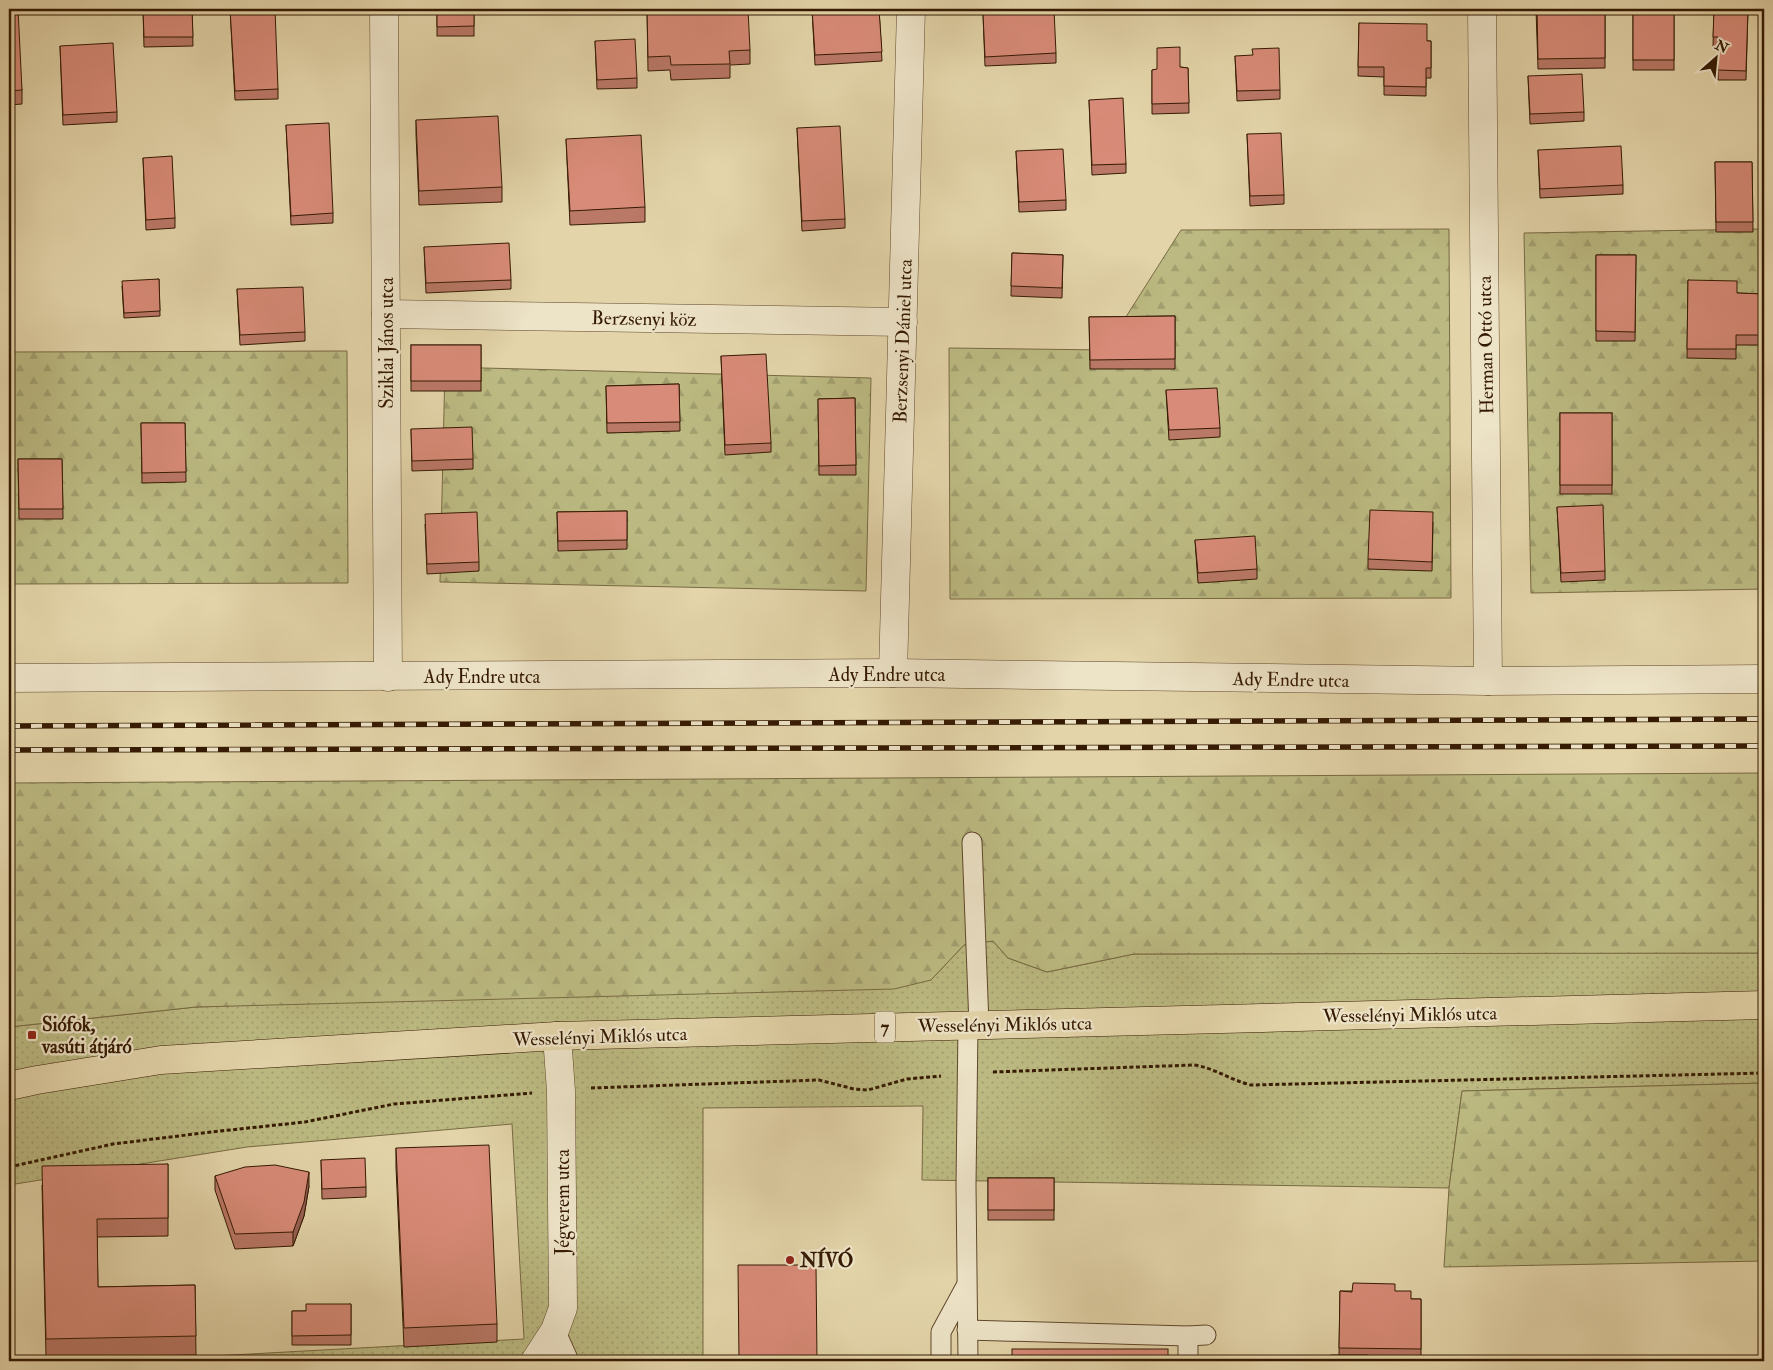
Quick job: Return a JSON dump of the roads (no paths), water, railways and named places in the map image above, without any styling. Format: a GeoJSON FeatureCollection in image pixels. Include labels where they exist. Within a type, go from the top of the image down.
{"type":"FeatureCollection","features":[{"type":"Feature","properties":{"kind":"main road","name":"Wesselényi Miklós utca"},"geometry":{"type":"LineString","coordinates":[[9,1086],[161,1060],[557,1036],[1764,1005]]}},
{"type":"Feature","properties":{"kind":"street","name":"Sziklai János utca"},"geometry":{"type":"LineString","coordinates":[[384,9],[388,677]]}},
{"type":"Feature","properties":{"kind":"street","name":"Berzsenyi Dániel utca"},"geometry":{"type":"LineString","coordinates":[[893,673],[911,9]]}},
{"type":"Feature","properties":{"kind":"street","name":"Herman Ottó utca"},"geometry":{"type":"LineString","coordinates":[[1482,9],[1488,681]]}},
{"type":"Feature","properties":{"kind":"street","name":"Berzsenyi köz"},"geometry":{"type":"LineString","coordinates":[[386,314],[903,322]]}},
{"type":"Feature","properties":{"kind":"street","name":"Ady Endre utca"},"geometry":{"type":"LineString","coordinates":[[9,678],[893,673],[1488,681],[1764,679]]}},
{"type":"Feature","properties":{"kind":"street","name":"Jégverem utca"},"geometry":{"type":"LineString","coordinates":[[535,1361],[555,1330],[563,1308],[561,1091],[557,1036]]}},
{"type":"Feature","properties":{"kind":"lane"},"geometry":{"type":"LineString","coordinates":[[968,1361],[966,1185],[968,1073],[973,1025],[972,842]]}},
{"type":"Feature","properties":{"kind":"lane"},"geometry":{"type":"LineString","coordinates":[[941,1361],[941,1332],[967,1285]]}},
{"type":"Feature","properties":{"kind":"lane"},"geometry":{"type":"LineString","coordinates":[[555,1330],[569,1361]]}},
{"type":"Feature","properties":{"kind":"lane"},"geometry":{"type":"LineString","coordinates":[[967,1330],[1197,1336],[1188,1361]]}},
{"type":"Feature","properties":{"kind":"railway"},"geometry":{"type":"LineString","coordinates":[[9,726],[1764,719]]}},
{"type":"Feature","properties":{"kind":"railway"},"geometry":{"type":"LineString","coordinates":[[9,750],[1764,746]]}},
{"type":"Feature","properties":{"kind":"place","name":"Siófok, vasúti átjáró"},"geometry":{"type":"Point","coordinates":[32,1035]}},
{"type":"Feature","properties":{"kind":"place","name":"NÍVÓ"},"geometry":{"type":"Point","coordinates":[790,1260]}}]}
